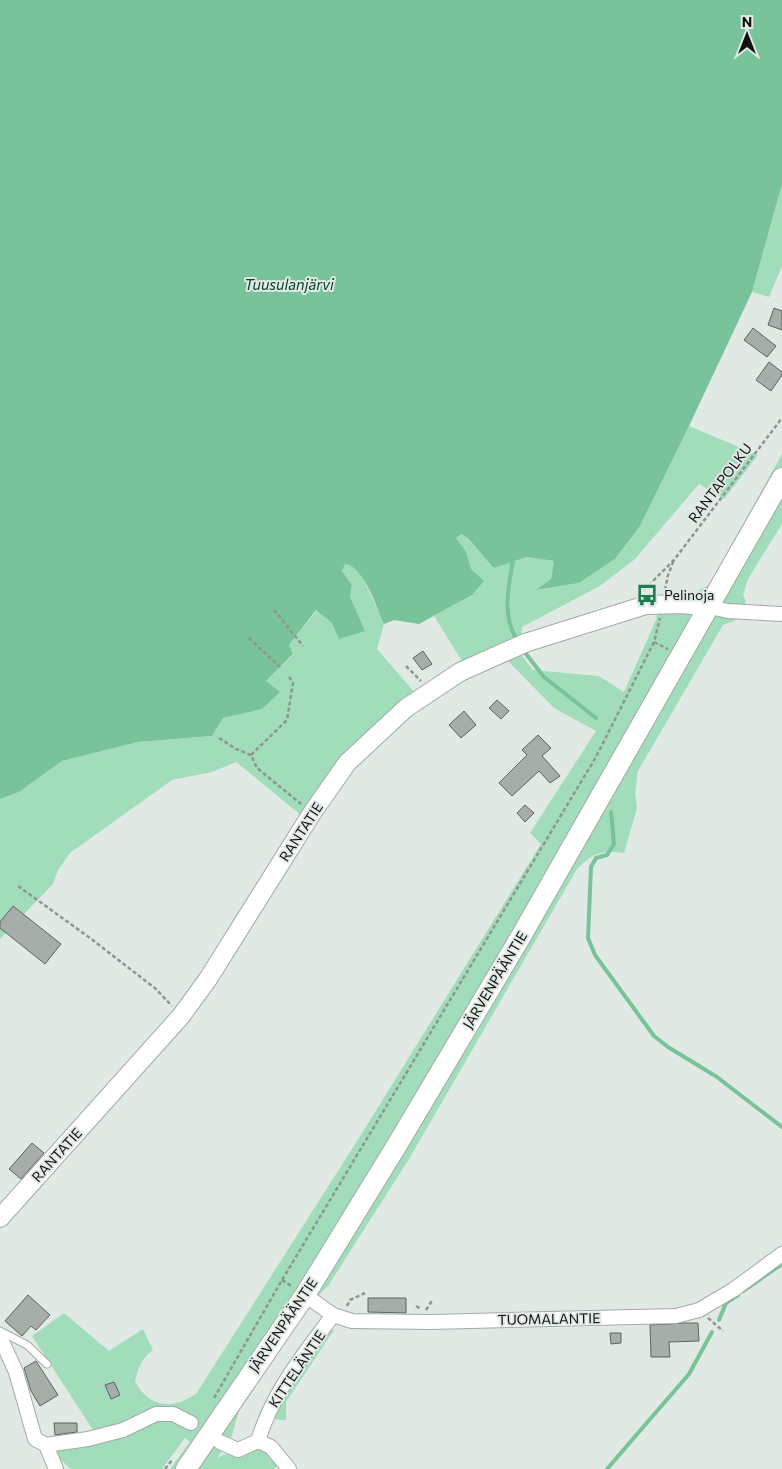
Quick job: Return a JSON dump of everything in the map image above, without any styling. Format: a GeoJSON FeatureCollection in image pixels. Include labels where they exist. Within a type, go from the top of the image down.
{"type":"FeatureCollection","features":[{"type":"Feature","properties":{"kind":"main road","name":"JÄRVENPÄÄNTIE"},"geometry":{"type":"LineString","coordinates":[[181,1462],[304,1295],[520,938],[782,478]]}},
{"type":"Feature","properties":{"kind":"street","name":"RANTATIE"},"geometry":{"type":"LineString","coordinates":[[0,1218],[180,1016],[208,979],[312,813],[348,764],[406,708],[460,672],[525,642],[629,609],[663,604],[710,607]]}},
{"type":"Feature","properties":{"kind":"street"},"geometry":{"type":"LineString","coordinates":[[710,607],[782,614]]}},
{"type":"Feature","properties":{"kind":"street","name":"TUOMALANTIE"},"geometry":{"type":"LineString","coordinates":[[304,1295],[337,1317],[352,1321],[470,1321],[676,1316],[699,1310],[733,1290],[782,1254]]}},
{"type":"Feature","properties":{"kind":"street","name":"KITTELÄNTIE"},"geometry":{"type":"LineString","coordinates":[[258,1441],[266,1416],[278,1390],[337,1317]]}},
{"type":"Feature","properties":{"kind":"street"},"geometry":{"type":"LineString","coordinates":[[0,1337],[16,1372],[35,1439],[46,1445],[88,1439],[123,1430],[156,1414],[173,1414],[191,1423]]}},
{"type":"Feature","properties":{"kind":"street"},"geometry":{"type":"LineString","coordinates":[[220,1442],[238,1450],[258,1441],[271,1447],[289,1469]]}},
{"type":"Feature","properties":{"kind":"street"},"geometry":{"type":"LineString","coordinates":[[46,1445],[56,1469]]}},
{"type":"Feature","properties":{"kind":"lane"},"geometry":{"type":"LineString","coordinates":[[0,1331],[27,1345],[47,1364]]}},
{"type":"Feature","properties":{"kind":"path","name":"RANTAPOLKU"},"geometry":{"type":"LineString","coordinates":[[629,609],[674,560],[782,418]]}},
{"type":"Feature","properties":{"kind":"path","name":"RANTAPOLKU"},"geometry":{"type":"LineString","coordinates":[[209,1405],[596,757],[654,642],[668,576],[674,560]]}},
{"type":"Feature","properties":{"kind":"path"},"geometry":{"type":"LineString","coordinates":[[274,610],[303,646]]}},
{"type":"Feature","properties":{"kind":"path"},"geometry":{"type":"LineString","coordinates":[[249,638],[280,667]]}},
{"type":"Feature","properties":{"kind":"path"},"geometry":{"type":"LineString","coordinates":[[406,666],[431,690]]}},
{"type":"Feature","properties":{"kind":"path"},"geometry":{"type":"LineString","coordinates":[[251,755],[287,720],[293,683],[288,675]]}},
{"type":"Feature","properties":{"kind":"path"},"geometry":{"type":"LineString","coordinates":[[219,738],[236,749],[251,755],[257,768],[312,813]]}},
{"type":"Feature","properties":{"kind":"path"},"geometry":{"type":"LineString","coordinates":[[18,886],[156,989],[180,1016]]}},
{"type":"Feature","properties":{"kind":"path"},"geometry":{"type":"LineString","coordinates":[[337,1317],[350,1300],[365,1293]]}},
{"type":"Feature","properties":{"kind":"path"},"geometry":{"type":"LineString","coordinates":[[426,1311],[433,1299]]}},
{"type":"Feature","properties":{"kind":"path"},"geometry":{"type":"LineString","coordinates":[[699,1310],[723,1331]]}},
{"type":"Feature","properties":{"kind":"path"},"geometry":{"type":"LineString","coordinates":[[165,1469],[181,1462]]}},
{"type":"Feature","properties":{"kind":"shaded area"},"geometry":{"type":"Polygon","coordinates":[[[782,184],[782,266],[769,297],[752,292],[782,184]]]}},
{"type":"Feature","properties":{"kind":"shaded area"},"geometry":{"type":"Polygon","coordinates":[[[689,426],[758,455],[724,499],[699,484],[635,559],[600,586],[522,627],[519,652],[533,670],[599,676],[624,692],[656,620],[660,596],[688,597],[710,584],[782,454],[782,524],[748,579],[743,595],[746,601],[736,620],[723,625],[638,771],[635,793],[637,808],[624,853],[609,852],[598,854],[588,859],[577,869],[409,1159],[328,1286],[306,1308],[241,1404],[231,1438],[217,1458],[226,1454],[245,1455],[262,1442],[286,1459],[274,1469],[199,1469],[205,1458],[176,1469],[170,1469],[190,1442],[185,1438],[162,1469],[71,1469],[52,1452],[95,1433],[32,1336],[64,1313],[109,1351],[143,1329],[153,1350],[143,1360],[137,1372],[135,1382],[141,1391],[162,1404],[178,1403],[196,1394],[359,1138],[541,844],[530,833],[596,731],[554,708],[502,655],[470,674],[434,616],[472,595],[468,564],[455,537],[461,534],[465,537],[494,568],[527,557],[554,561],[551,579],[537,590],[579,583],[615,559],[640,526],[689,426]]]}},
{"type":"Feature","properties":{"kind":"shaded area"},"geometry":{"type":"Polygon","coordinates":[[[345,564],[360,572],[384,624],[377,649],[416,694],[302,816],[236,762],[212,772],[172,780],[70,853],[58,870],[53,884],[0,939],[0,799],[19,792],[62,761],[138,742],[212,736],[223,718],[262,709],[266,681],[293,655],[289,645],[317,610],[332,623],[350,597],[352,585],[342,571],[345,564]]]}},
{"type":"Feature","properties":{"kind":"shaded area"},"geometry":{"type":"Polygon","coordinates":[[[334,1330],[286,1402],[286,1420],[271,1419],[322,1332],[334,1330]]]}},
{"type":"Feature","properties":{"kind":"water","name":"Tuusulanjärvi"},"geometry":{"type":"Polygon","coordinates":[[[0,0],[782,0],[782,184],[752,292],[640,526],[615,559],[579,583],[536,590],[551,579],[554,561],[527,557],[494,568],[469,540],[461,534],[456,538],[466,552],[471,569],[484,581],[472,595],[419,624],[394,620],[384,624],[364,579],[352,566],[345,564],[342,571],[352,585],[350,597],[365,631],[339,639],[332,623],[316,610],[289,645],[293,654],[266,681],[280,692],[262,709],[223,718],[212,736],[138,742],[62,761],[19,792],[0,799],[0,0]]]}},
{"type":"Feature","properties":{"kind":"building"},"geometry":{"type":"Polygon","coordinates":[[[774,308],[782,311],[782,330],[768,325],[774,308]]]}},
{"type":"Feature","properties":{"kind":"building"},"geometry":{"type":"Polygon","coordinates":[[[753,328],[776,346],[767,357],[744,340],[753,328]]]}},
{"type":"Feature","properties":{"kind":"building"},"geometry":{"type":"Polygon","coordinates":[[[769,362],[782,372],[782,375],[771,391],[756,380],[769,362]]]}},
{"type":"Feature","properties":{"kind":"building"},"geometry":{"type":"Polygon","coordinates":[[[423,651],[432,664],[422,670],[413,658],[423,651]]]}},
{"type":"Feature","properties":{"kind":"building"},"geometry":{"type":"Polygon","coordinates":[[[497,700],[509,711],[501,719],[489,708],[497,700]]]}},
{"type":"Feature","properties":{"kind":"building"},"geometry":{"type":"Polygon","coordinates":[[[464,711],[476,725],[461,738],[449,725],[464,711]]]}},
{"type":"Feature","properties":{"kind":"building"},"geometry":{"type":"Polygon","coordinates":[[[538,735],[551,748],[542,756],[560,776],[550,783],[539,771],[512,796],[499,783],[527,755],[522,750],[538,735]]]}},
{"type":"Feature","properties":{"kind":"building"},"geometry":{"type":"Polygon","coordinates":[[[525,805],[534,813],[525,822],[517,813],[525,805]]]}},
{"type":"Feature","properties":{"kind":"building"},"geometry":{"type":"Polygon","coordinates":[[[13,906],[61,944],[45,964],[0,928],[0,922],[13,906]]]}},
{"type":"Feature","properties":{"kind":"building"},"geometry":{"type":"Polygon","coordinates":[[[32,1143],[44,1153],[21,1179],[9,1169],[32,1143]]]}},
{"type":"Feature","properties":{"kind":"building"},"geometry":{"type":"Polygon","coordinates":[[[28,1295],[50,1315],[36,1330],[31,1326],[22,1336],[5,1321],[28,1295]]]}},
{"type":"Feature","properties":{"kind":"building"},"geometry":{"type":"Polygon","coordinates":[[[368,1298],[406,1298],[406,1313],[368,1312],[368,1298]]]}},
{"type":"Feature","properties":{"kind":"building"},"geometry":{"type":"Polygon","coordinates":[[[698,1323],[699,1341],[669,1342],[670,1357],[651,1357],[650,1325],[698,1323]]]}},
{"type":"Feature","properties":{"kind":"building"},"geometry":{"type":"Polygon","coordinates":[[[610,1333],[621,1333],[621,1343],[611,1344],[610,1333]]]}},
{"type":"Feature","properties":{"kind":"building"},"geometry":{"type":"Polygon","coordinates":[[[36,1361],[58,1395],[40,1406],[31,1391],[24,1368],[36,1361]]]}},
{"type":"Feature","properties":{"kind":"building"},"geometry":{"type":"Polygon","coordinates":[[[114,1382],[120,1395],[111,1399],[105,1385],[114,1382]]]}},
{"type":"Feature","properties":{"kind":"building"},"geometry":{"type":"Polygon","coordinates":[[[54,1423],[77,1423],[77,1432],[55,1435],[54,1423]]]}},
{"type":"Feature","properties":{"kind":"waterway"},"geometry":{"type":"LineString","coordinates":[[513,561],[508,591],[508,612],[509,622],[517,640]]}},
{"type":"Feature","properties":{"kind":"waterway"},"geometry":{"type":"LineString","coordinates":[[523,650],[544,677],[596,718]]}},
{"type":"Feature","properties":{"kind":"waterway"},"geometry":{"type":"LineString","coordinates":[[611,812],[614,844],[607,855],[596,858],[591,867],[588,938],[595,955],[654,1036],[668,1047],[717,1077],[782,1127]]}},
{"type":"Feature","properties":{"kind":"waterway"},"geometry":{"type":"LineString","coordinates":[[743,1291],[782,1264]]}},
{"type":"Feature","properties":{"kind":"waterway"},"geometry":{"type":"LineString","coordinates":[[719,1320],[726,1303],[738,1295]]}},
{"type":"Feature","properties":{"kind":"waterway"},"geometry":{"type":"LineString","coordinates":[[607,1469],[689,1374],[712,1332]]}},
{"type":"Feature","properties":{"kind":"place","name":"Pelinoja"},"geometry":{"type":"Point","coordinates":[647,595]}}]}
